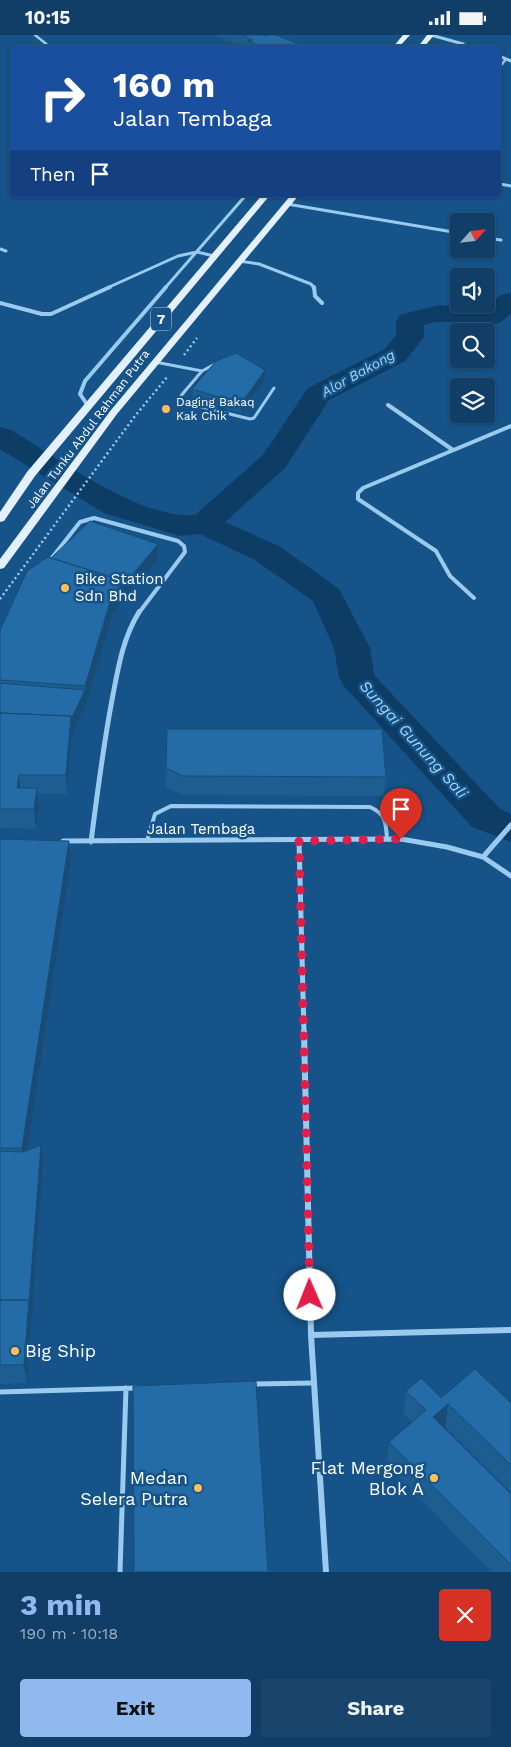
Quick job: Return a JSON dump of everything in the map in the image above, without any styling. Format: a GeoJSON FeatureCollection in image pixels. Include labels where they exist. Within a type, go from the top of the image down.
{"type":"FeatureCollection","features":[{"type":"Feature","properties":{"kind":"main road"},"geometry":{"type":"LineString","coordinates":[[398,45],[407,35]]}},
{"type":"Feature","properties":{"kind":"main road"},"geometry":{"type":"LineString","coordinates":[[423,45],[431,35]]}},
{"type":"Feature","properties":{"kind":"main road","name":"Jalan Tunku Abdul Rahman Putra"},"geometry":{"type":"LineString","coordinates":[[0,519],[31,474],[264,197]]}},
{"type":"Feature","properties":{"kind":"main road","name":"Jalan Tunku Abdul Rahman Putra"},"geometry":{"type":"LineString","coordinates":[[0,566],[114,412],[293,197]]}},
{"type":"Feature","properties":{"kind":"street"},"geometry":{"type":"LineString","coordinates":[[431,35],[468,45]]}},
{"type":"Feature","properties":{"kind":"street"},"geometry":{"type":"LineString","coordinates":[[501,57],[511,61]]}},
{"type":"Feature","properties":{"kind":"street"},"geometry":{"type":"LineString","coordinates":[[88,406],[80,394],[85,381],[244,197]]}},
{"type":"Feature","properties":{"kind":"street"},"geometry":{"type":"LineString","coordinates":[[287,204],[450,231]]}},
{"type":"Feature","properties":{"kind":"street"},"geometry":{"type":"LineString","coordinates":[[495,239],[501,240]]}},
{"type":"Feature","properties":{"kind":"street"},"geometry":{"type":"LineString","coordinates":[[0,249],[6,251]]}},
{"type":"Feature","properties":{"kind":"street"},"geometry":{"type":"LineString","coordinates":[[0,303],[51,314],[178,256],[197,252],[214,256]]}},
{"type":"Feature","properties":{"kind":"street"},"geometry":{"type":"LineString","coordinates":[[238,261],[259,264],[311,284],[314,286],[314,296],[322,303]]}},
{"type":"Feature","properties":{"kind":"street"},"geometry":{"type":"LineString","coordinates":[[388,405],[453,450]]}},
{"type":"Feature","properties":{"kind":"street"},"geometry":{"type":"LineString","coordinates":[[474,598],[450,576],[436,551],[358,499],[358,493],[363,488],[511,425]]}},
{"type":"Feature","properties":{"kind":"street"},"geometry":{"type":"LineString","coordinates":[[44,567],[80,522],[94,518],[178,541],[184,546],[185,552],[142,607],[129,628],[121,650],[91,841]]}},
{"type":"Feature","properties":{"kind":"street"},"geometry":{"type":"LineString","coordinates":[[483,857],[511,825]]}},
{"type":"Feature","properties":{"kind":"street","name":"Jalan Tembaga"},"geometry":{"type":"LineString","coordinates":[[54,841],[147,842],[401,839],[447,847],[483,857],[511,876]]}},
{"type":"Feature","properties":{"kind":"street"},"geometry":{"type":"LineString","coordinates":[[299,841],[311,1335],[326,1572]]}},
{"type":"Feature","properties":{"kind":"street"},"geometry":{"type":"LineString","coordinates":[[311,1335],[511,1330]]}},
{"type":"Feature","properties":{"kind":"lane"},"geometry":{"type":"LineString","coordinates":[[35,35],[48,45]]}},
{"type":"Feature","properties":{"kind":"lane"},"geometry":{"type":"LineString","coordinates":[[501,65],[506,59]]}},
{"type":"Feature","properties":{"kind":"lane"},"geometry":{"type":"LineString","coordinates":[[155,362],[202,371]]}},
{"type":"Feature","properties":{"kind":"lane"},"geometry":{"type":"LineString","coordinates":[[216,363],[202,371],[179,400],[245,419],[254,418],[274,387]]}},
{"type":"Feature","properties":{"kind":"lane"},"geometry":{"type":"LineString","coordinates":[[147,842],[153,815],[159,809],[171,806],[370,807],[382,812],[386,819],[387,839]]}},
{"type":"Feature","properties":{"kind":"lane"},"geometry":{"type":"LineString","coordinates":[[244,1385],[313,1383]]}},
{"type":"Feature","properties":{"kind":"lane"},"geometry":{"type":"LineString","coordinates":[[0,1392],[146,1387]]}},
{"type":"Feature","properties":{"kind":"lane"},"geometry":{"type":"LineString","coordinates":[[120,1572],[126,1388]]}},
{"type":"Feature","properties":{"kind":"path"},"geometry":{"type":"LineString","coordinates":[[0,599],[135,416],[199,335]]}},
{"type":"Feature","properties":{"kind":"building"},"geometry":{"type":"Polygon","coordinates":[[[241,35],[276,35],[301,45],[257,45],[248,41],[253,40],[241,35]]]}},
{"type":"Feature","properties":{"kind":"building"},"geometry":{"type":"Polygon","coordinates":[[[472,43],[478,45],[463,45],[472,43]]]}},
{"type":"Feature","properties":{"kind":"building"},"geometry":{"type":"Polygon","coordinates":[[[236,353],[265,370],[241,404],[192,389],[216,361],[236,353]]]}},
{"type":"Feature","properties":{"kind":"building"},"geometry":{"type":"Polygon","coordinates":[[[90,521],[158,544],[124,585],[124,581],[51,558],[90,521]]]}},
{"type":"Feature","properties":{"kind":"building"},"geometry":{"type":"Polygon","coordinates":[[[48,557],[124,581],[112,595],[85,686],[0,680],[0,630],[27,571],[48,557]]]}},
{"type":"Feature","properties":{"kind":"building"},"geometry":{"type":"Polygon","coordinates":[[[0,683],[85,690],[71,719],[71,716],[0,713],[0,683]]]}},
{"type":"Feature","properties":{"kind":"building"},"geometry":{"type":"Polygon","coordinates":[[[0,713],[71,716],[66,775],[19,775],[17,788],[37,788],[34,809],[0,809],[0,713]]]}},
{"type":"Feature","properties":{"kind":"building"},"geometry":{"type":"Polygon","coordinates":[[[167,729],[382,729],[386,777],[183,776],[166,768],[167,729]]]}},
{"type":"Feature","properties":{"kind":"building"},"geometry":{"type":"Polygon","coordinates":[[[0,839],[69,841],[22,1148],[0,1148],[0,839]]]}},
{"type":"Feature","properties":{"kind":"building"},"geometry":{"type":"Polygon","coordinates":[[[41,1145],[29,1303],[29,1300],[0,1300],[0,1151],[23,1152],[41,1145]]]}},
{"type":"Feature","properties":{"kind":"building","name":"Big Ship"},"geometry":{"type":"Polygon","coordinates":[[[0,1300],[29,1300],[24,1365],[0,1365],[0,1300]]]}},
{"type":"Feature","properties":{"kind":"building"},"geometry":{"type":"Polygon","coordinates":[[[475,1369],[511,1403],[511,1465],[448,1404],[433,1417],[511,1494],[511,1565],[389,1442],[426,1410],[406,1391],[421,1378],[441,1398],[475,1369]]]}},
{"type":"Feature","properties":{"kind":"building","name":"Medan Selera Putra"},"geometry":{"type":"Polygon","coordinates":[[[256,1381],[268,1572],[134,1572],[133,1386],[256,1381]]]}},
{"type":"Feature","properties":{"kind":"waterway","name":"Alor Bakong"},"geometry":{"type":"LineString","coordinates":[[204,524],[274,461],[318,394],[395,355],[410,337],[410,321],[439,313],[458,313],[488,318],[511,301]]}},
{"type":"Feature","properties":{"kind":"waterway"},"geometry":{"type":"LineString","coordinates":[[0,436],[115,506],[180,526],[204,524]]}},
{"type":"Feature","properties":{"kind":"waterway","name":"Sungai Gunung Sali"},"geometry":{"type":"LineString","coordinates":[[204,524],[267,553],[327,596],[352,648],[357,678],[486,818],[511,829]]}},
{"type":"Feature","properties":{"kind":"place","name":"Daging Bakaq Kak Chik"},"geometry":{"type":"Point","coordinates":[166,409]}},
{"type":"Feature","properties":{"kind":"place","name":"Bike Station Sdn Bhd"},"geometry":{"type":"Point","coordinates":[65,588]}},
{"type":"Feature","properties":{"kind":"place","name":"Big Ship"},"geometry":{"type":"Point","coordinates":[15,1351]}},
{"type":"Feature","properties":{"kind":"place","name":"Flat Mergong Blok A"},"geometry":{"type":"Point","coordinates":[434,1478]}},
{"type":"Feature","properties":{"kind":"place","name":"Medan Selera Putra"},"geometry":{"type":"Point","coordinates":[198,1488]}},
{"type":"Feature","properties":{"kind":"route"},"geometry":{"type":"LineString","coordinates":[[310,1295],[299,841],[401,839]]}}]}
